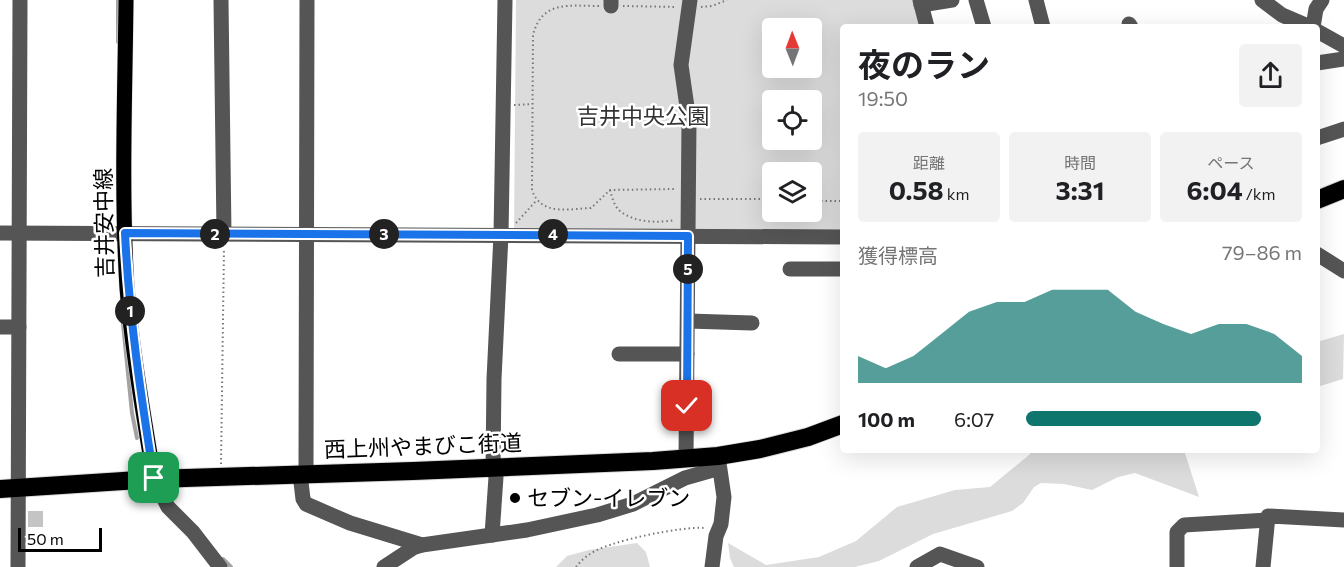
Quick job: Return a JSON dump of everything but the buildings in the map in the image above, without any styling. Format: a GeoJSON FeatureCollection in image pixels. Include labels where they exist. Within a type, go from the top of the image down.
{"type":"FeatureCollection","features":[{"type":"Feature","properties":{"kind":"highway"},"geometry":{"type":"LineString","coordinates":[[1320,199],[1344,189]]}},
{"type":"Feature","properties":{"kind":"highway","name":"西上州やまびこ街道"},"geometry":{"type":"LineString","coordinates":[[9,488],[154,478],[494,468],[686,459],[716,463],[808,437],[840,425]]}},
{"type":"Feature","properties":{"kind":"main road","name":"吉井安中線"},"geometry":{"type":"LineString","coordinates":[[126,0],[125,233],[128,290],[132,333],[154,478]]}},
{"type":"Feature","properties":{"kind":"street"},"geometry":{"type":"LineString","coordinates":[[18,567],[9,488],[19,327],[20,0]]}},
{"type":"Feature","properties":{"kind":"street"},"geometry":{"type":"LineString","coordinates":[[221,0],[224,234]]}},
{"type":"Feature","properties":{"kind":"street"},"geometry":{"type":"LineString","coordinates":[[307,0],[303,499],[306,504],[350,523],[422,545]]}},
{"type":"Feature","properties":{"kind":"street"},"geometry":{"type":"LineString","coordinates":[[492,535],[496,477],[494,468],[494,379],[508,234],[505,0]]}},
{"type":"Feature","properties":{"kind":"street"},"geometry":{"type":"LineString","coordinates":[[926,24],[920,3],[952,0]]}},
{"type":"Feature","properties":{"kind":"street"},"geometry":{"type":"LineString","coordinates":[[976,0],[983,24]]}},
{"type":"Feature","properties":{"kind":"street"},"geometry":{"type":"LineString","coordinates":[[1036,0],[1042,24]]}},
{"type":"Feature","properties":{"kind":"street"},"geometry":{"type":"LineString","coordinates":[[1262,0],[1282,15],[1304,24]]}},
{"type":"Feature","properties":{"kind":"street"},"geometry":{"type":"LineString","coordinates":[[1313,24],[1316,9],[1322,0]]}},
{"type":"Feature","properties":{"kind":"street"},"geometry":{"type":"LineString","coordinates":[[686,459],[689,121],[681,65],[690,3]]}},
{"type":"Feature","properties":{"kind":"street"},"geometry":{"type":"LineString","coordinates":[[1320,33],[1344,46]]}},
{"type":"Feature","properties":{"kind":"street"},"geometry":{"type":"LineString","coordinates":[[1320,63],[1344,59]]}},
{"type":"Feature","properties":{"kind":"street"},"geometry":{"type":"LineString","coordinates":[[1320,137],[1344,129]]}},
{"type":"Feature","properties":{"kind":"street"},"geometry":{"type":"LineString","coordinates":[[0,233],[840,237]]}},
{"type":"Feature","properties":{"kind":"street"},"geometry":{"type":"LineString","coordinates":[[1320,256],[1344,271]]}},
{"type":"Feature","properties":{"kind":"street"},"geometry":{"type":"LineString","coordinates":[[790,268],[840,269]]}},
{"type":"Feature","properties":{"kind":"street"},"geometry":{"type":"LineString","coordinates":[[688,321],[752,323]]}},
{"type":"Feature","properties":{"kind":"street"},"geometry":{"type":"LineString","coordinates":[[0,327],[19,327]]}},
{"type":"Feature","properties":{"kind":"street"},"geometry":{"type":"LineString","coordinates":[[619,354],[687,354]]}},
{"type":"Feature","properties":{"kind":"street"},"geometry":{"type":"LineString","coordinates":[[384,567],[413,548],[422,545],[527,530],[624,507],[716,463],[724,497],[712,567]]}},
{"type":"Feature","properties":{"kind":"street"},"geometry":{"type":"LineString","coordinates":[[154,478],[168,507],[193,532],[220,567]]}},
{"type":"Feature","properties":{"kind":"street"},"geometry":{"type":"LineString","coordinates":[[1263,567],[1268,516],[1344,520]]}},
{"type":"Feature","properties":{"kind":"street"},"geometry":{"type":"LineString","coordinates":[[1177,567],[1177,532],[1184,525],[1268,520]]}},
{"type":"Feature","properties":{"kind":"street"},"geometry":{"type":"LineString","coordinates":[[916,567],[940,554],[977,567]]}},
{"type":"Feature","properties":{"kind":"path"},"geometry":{"type":"LineString","coordinates":[[727,0],[712,6],[690,3],[611,3],[564,6],[552,8],[544,13],[536,22],[533,35],[532,190],[536,201],[543,206],[555,209],[591,208],[610,190],[762,198]]}},
{"type":"Feature","properties":{"kind":"path"},"geometry":{"type":"LineString","coordinates":[[512,105],[532,104]]}},
{"type":"Feature","properties":{"kind":"path"},"geometry":{"type":"LineString","coordinates":[[610,190],[620,211],[629,216],[655,222],[688,219]]}},
{"type":"Feature","properties":{"kind":"path"},"geometry":{"type":"LineString","coordinates":[[508,234],[516,221],[536,201]]}},
{"type":"Feature","properties":{"kind":"path"},"geometry":{"type":"LineString","coordinates":[[822,201],[840,201]]}},
{"type":"Feature","properties":{"kind":"path"},"geometry":{"type":"LineString","coordinates":[[220,476],[224,234]]}},
{"type":"Feature","properties":{"kind":"path"},"geometry":{"type":"LineString","coordinates":[[576,567],[590,553],[615,543],[697,527],[719,529]]}},
{"type":"Feature","properties":{"kind":"green space","name":"吉井中央公園"},"geometry":{"type":"Polygon","coordinates":[[[516,0],[915,0],[922,24],[840,24],[840,233],[514,231],[516,0]]]}},
{"type":"Feature","properties":{"kind":"green space"},"geometry":{"type":"Polygon","coordinates":[[[1344,334],[1343,379],[1320,386],[1320,341],[1344,334]]]}},
{"type":"Feature","properties":{"kind":"green space"},"geometry":{"type":"Polygon","coordinates":[[[1031,453],[1185,453],[1199,497],[1135,473],[1118,477],[1092,490],[1064,484],[1041,483],[1034,487],[1023,503],[1012,511],[933,534],[879,561],[855,567],[734,567],[730,558],[728,543],[766,565],[819,557],[856,541],[897,507],[955,490],[990,487],[1031,453]]]}},
{"type":"Feature","properties":{"kind":"green space"},"geometry":{"type":"Polygon","coordinates":[[[637,543],[646,552],[650,567],[556,567],[567,556],[589,550],[637,543]]]}},
{"type":"Feature","properties":{"kind":"waterway"},"geometry":{"type":"LineString","coordinates":[[118,0],[118,42]]}},
{"type":"Feature","properties":{"kind":"waterway"},"geometry":{"type":"LineString","coordinates":[[121,304],[132,413],[137,438]]}},
{"type":"Feature","properties":{"kind":"waterway"},"geometry":{"type":"LineString","coordinates":[[223,559],[231,567]]}},
{"type":"Feature","properties":{"kind":"place","name":"セブン-イレブン"},"geometry":{"type":"Point","coordinates":[515,498]}},
{"type":"Feature","properties":{"kind":"route"},"geometry":{"type":"LineString","coordinates":[[154,478],[132,333],[125,233],[688,236],[687,406]]}}]}
